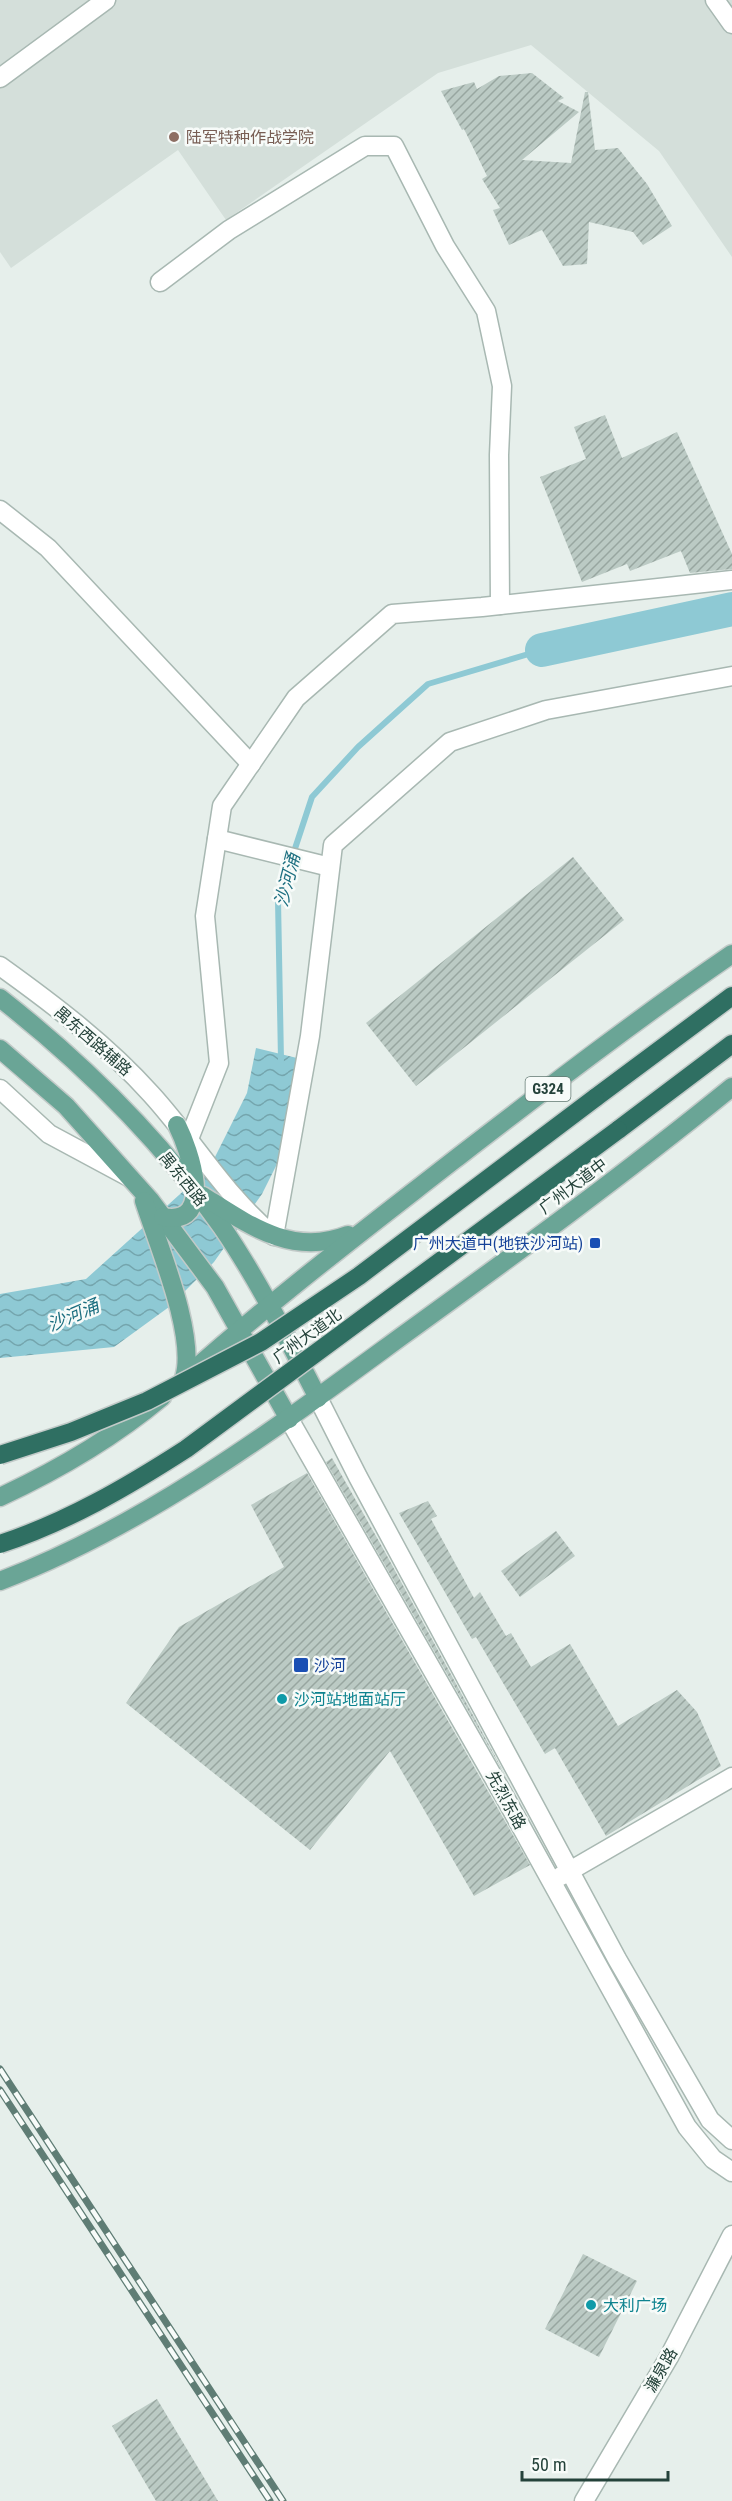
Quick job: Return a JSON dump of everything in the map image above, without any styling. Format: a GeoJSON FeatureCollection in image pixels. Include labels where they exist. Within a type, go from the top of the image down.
{"type":"FeatureCollection","features":[{"type":"Feature","properties":{"kind":"highway","name":"广州大道北"},"geometry":{"type":"LineString","coordinates":[[0,1455],[71,1432],[147,1401],[261,1342],[359,1276],[732,996]]}},
{"type":"Feature","properties":{"kind":"highway","name":"广州大道北"},"geometry":{"type":"LineString","coordinates":[[0,1544],[30,1534],[86,1508],[186,1449],[732,1044]]}},
{"type":"Feature","properties":{"kind":"main road","name":"G324"},"geometry":{"type":"LineString","coordinates":[[213,1208],[274,1236],[301,1243],[328,1243],[367,1228],[508,1119],[732,954]]}},
{"type":"Feature","properties":{"kind":"main road","name":"禺东西路"},"geometry":{"type":"LineString","coordinates":[[0,998],[65,1051],[102,1086],[140,1125],[196,1193],[213,1208],[269,1304],[318,1398]]}},
{"type":"Feature","properties":{"kind":"main road"},"geometry":{"type":"LineString","coordinates":[[0,1049],[66,1106],[164,1219],[215,1287],[289,1419],[213,1469],[128,1520],[30,1570],[0,1581]]}},
{"type":"Feature","properties":{"kind":"main road","name":"广州大道中"},"geometry":{"type":"LineString","coordinates":[[289,1419],[513,1256],[732,1087]]}},
{"type":"Feature","properties":{"kind":"main road"},"geometry":{"type":"LineString","coordinates":[[164,1219],[182,1216],[190,1209],[196,1193],[190,1152],[183,1132]]}},
{"type":"Feature","properties":{"kind":"main road"},"geometry":{"type":"LineString","coordinates":[[135,1183],[156,1237],[180,1312],[187,1348],[188,1365],[184,1378]]}},
{"type":"Feature","properties":{"kind":"main road"},"geometry":{"type":"LineString","coordinates":[[0,1497],[46,1475],[106,1440],[184,1378],[269,1304],[367,1228]]}},
{"type":"Feature","properties":{"kind":"street"},"geometry":{"type":"LineString","coordinates":[[0,78],[106,0]]}},
{"type":"Feature","properties":{"kind":"street"},"geometry":{"type":"LineString","coordinates":[[715,0],[732,24]]}},
{"type":"Feature","properties":{"kind":"street"},"geometry":{"type":"LineString","coordinates":[[160,282],[229,230],[365,146],[393,146],[445,246],[486,311],[502,386],[499,455],[500,605]]}},
{"type":"Feature","properties":{"kind":"street"},"geometry":{"type":"LineString","coordinates":[[0,510],[48,548],[251,764]]}},
{"type":"Feature","properties":{"kind":"street"},"geometry":{"type":"LineString","coordinates":[[183,1132],[219,1063],[205,916],[222,806],[296,698],[392,614],[732,580]]}},
{"type":"Feature","properties":{"kind":"street"},"geometry":{"type":"LineString","coordinates":[[274,1236],[310,1036],[325,865],[333,844],[450,742],[546,710],[732,676]]}},
{"type":"Feature","properties":{"kind":"street"},"geometry":{"type":"LineString","coordinates":[[217,839],[325,865]]}},
{"type":"Feature","properties":{"kind":"street","name":"禺东西路辅路"},"geometry":{"type":"LineString","coordinates":[[0,966],[60,1011],[150,1093],[250,1216],[274,1236]]}},
{"type":"Feature","properties":{"kind":"street"},"geometry":{"type":"LineString","coordinates":[[0,1089],[49,1134],[135,1183]]}},
{"type":"Feature","properties":{"kind":"street","name":"先烈东路"},"geometry":{"type":"LineString","coordinates":[[318,1398],[570,1872],[699,2102],[710,2120],[732,2140]]}},
{"type":"Feature","properties":{"kind":"street","name":"先烈东路"},"geometry":{"type":"LineString","coordinates":[[289,1419],[551,1881],[687,2127],[713,2159],[732,2172]]}},
{"type":"Feature","properties":{"kind":"street"},"geometry":{"type":"LineString","coordinates":[[551,1881],[732,1777]]}},
{"type":"Feature","properties":{"kind":"street","name":"濂泉路"},"geometry":{"type":"LineString","coordinates":[[584,2501],[669,2357],[732,2235]]}},
{"type":"Feature","properties":{"kind":"shaded area","name":"陆军特种作战学院"},"geometry":{"type":"Polygon","coordinates":[[[0,0],[732,0],[732,257],[659,151],[531,45],[438,73],[226,220],[178,150],[11,268],[0,252],[0,0]]]}},
{"type":"Feature","properties":{"kind":"water"},"geometry":{"type":"Polygon","coordinates":[[[256,1048],[297,1058],[280,1158],[262,1194],[214,1262],[169,1307],[114,1347],[0,1358],[0,1294],[86,1279],[210,1167],[247,1093],[256,1048]]]}},
{"type":"Feature","properties":{"kind":"building"},"geometry":{"type":"Polygon","coordinates":[[[532,73],[564,98],[558,101],[579,112],[522,160],[571,163],[585,92],[588,92],[595,150],[618,148],[647,184],[672,226],[643,245],[633,232],[589,222],[587,264],[563,266],[542,230],[509,245],[493,210],[500,208],[482,179],[487,176],[464,129],[462,130],[441,91],[474,82],[477,89],[499,76],[532,73]]]}},
{"type":"Feature","properties":{"kind":"building"},"geometry":{"type":"Polygon","coordinates":[[[605,415],[622,458],[677,432],[732,554],[732,569],[690,573],[681,551],[630,571],[627,564],[582,582],[540,477],[586,459],[574,427],[605,415]]]}},
{"type":"Feature","properties":{"kind":"building"},"geometry":{"type":"Polygon","coordinates":[[[573,857],[624,920],[416,1086],[366,1023],[573,857]]]}},
{"type":"Feature","properties":{"kind":"building"},"geometry":{"type":"Polygon","coordinates":[[[332,1458],[385,1552],[509,1782],[326,1462],[332,1458]]]}},
{"type":"Feature","properties":{"kind":"building","name":"沙河"},"geometry":{"type":"Polygon","coordinates":[[[307,1473],[530,1865],[474,1896],[390,1751],[310,1850],[126,1703],[179,1627],[284,1567],[251,1505],[307,1473]]]}},
{"type":"Feature","properties":{"kind":"building"},"geometry":{"type":"Polygon","coordinates":[[[428,1501],[437,1516],[431,1519],[474,1598],[480,1592],[506,1636],[511,1633],[531,1667],[570,1644],[618,1726],[677,1690],[697,1712],[721,1766],[606,1836],[555,1748],[545,1754],[476,1637],[472,1639],[399,1513],[428,1501]]]}},
{"type":"Feature","properties":{"kind":"building"},"geometry":{"type":"Polygon","coordinates":[[[556,1531],[575,1556],[520,1597],[501,1571],[556,1531]]]}},
{"type":"Feature","properties":{"kind":"building","name":"大利广场"},"geometry":{"type":"Polygon","coordinates":[[[583,2254],[637,2281],[599,2357],[545,2329],[583,2254]]]}},
{"type":"Feature","properties":{"kind":"building"},"geometry":{"type":"Polygon","coordinates":[[[157,2399],[218,2501],[156,2501],[112,2426],[157,2399]]]}},
{"type":"Feature","properties":{"kind":"waterway","name":"沙河涌"},"geometry":{"type":"LineString","coordinates":[[542,650],[732,609]]}},
{"type":"Feature","properties":{"kind":"waterway","name":"沙河涌"},"geometry":{"type":"LineString","coordinates":[[281,1060],[278,900],[312,797],[358,747],[428,684],[542,650]]}},
{"type":"Feature","properties":{"kind":"railway"},"geometry":{"type":"LineString","coordinates":[[0,2069],[283,2501]]}},
{"type":"Feature","properties":{"kind":"railway"},"geometry":{"type":"LineString","coordinates":[[0,2090],[270,2501]]}},
{"type":"Feature","properties":{"kind":"place","name":"陆军特种作战学院"},"geometry":{"type":"Point","coordinates":[174,137]}},
{"type":"Feature","properties":{"kind":"place","name":"广州大道中(地铁沙河站)"},"geometry":{"type":"Point","coordinates":[595,1243]}},
{"type":"Feature","properties":{"kind":"place","name":"沙河"},"geometry":{"type":"Point","coordinates":[301,1665]}},
{"type":"Feature","properties":{"kind":"place","name":"沙河站地面站厅"},"geometry":{"type":"Point","coordinates":[282,1699]}},
{"type":"Feature","properties":{"kind":"place","name":"大利广场"},"geometry":{"type":"Point","coordinates":[591,2305]}}]}
